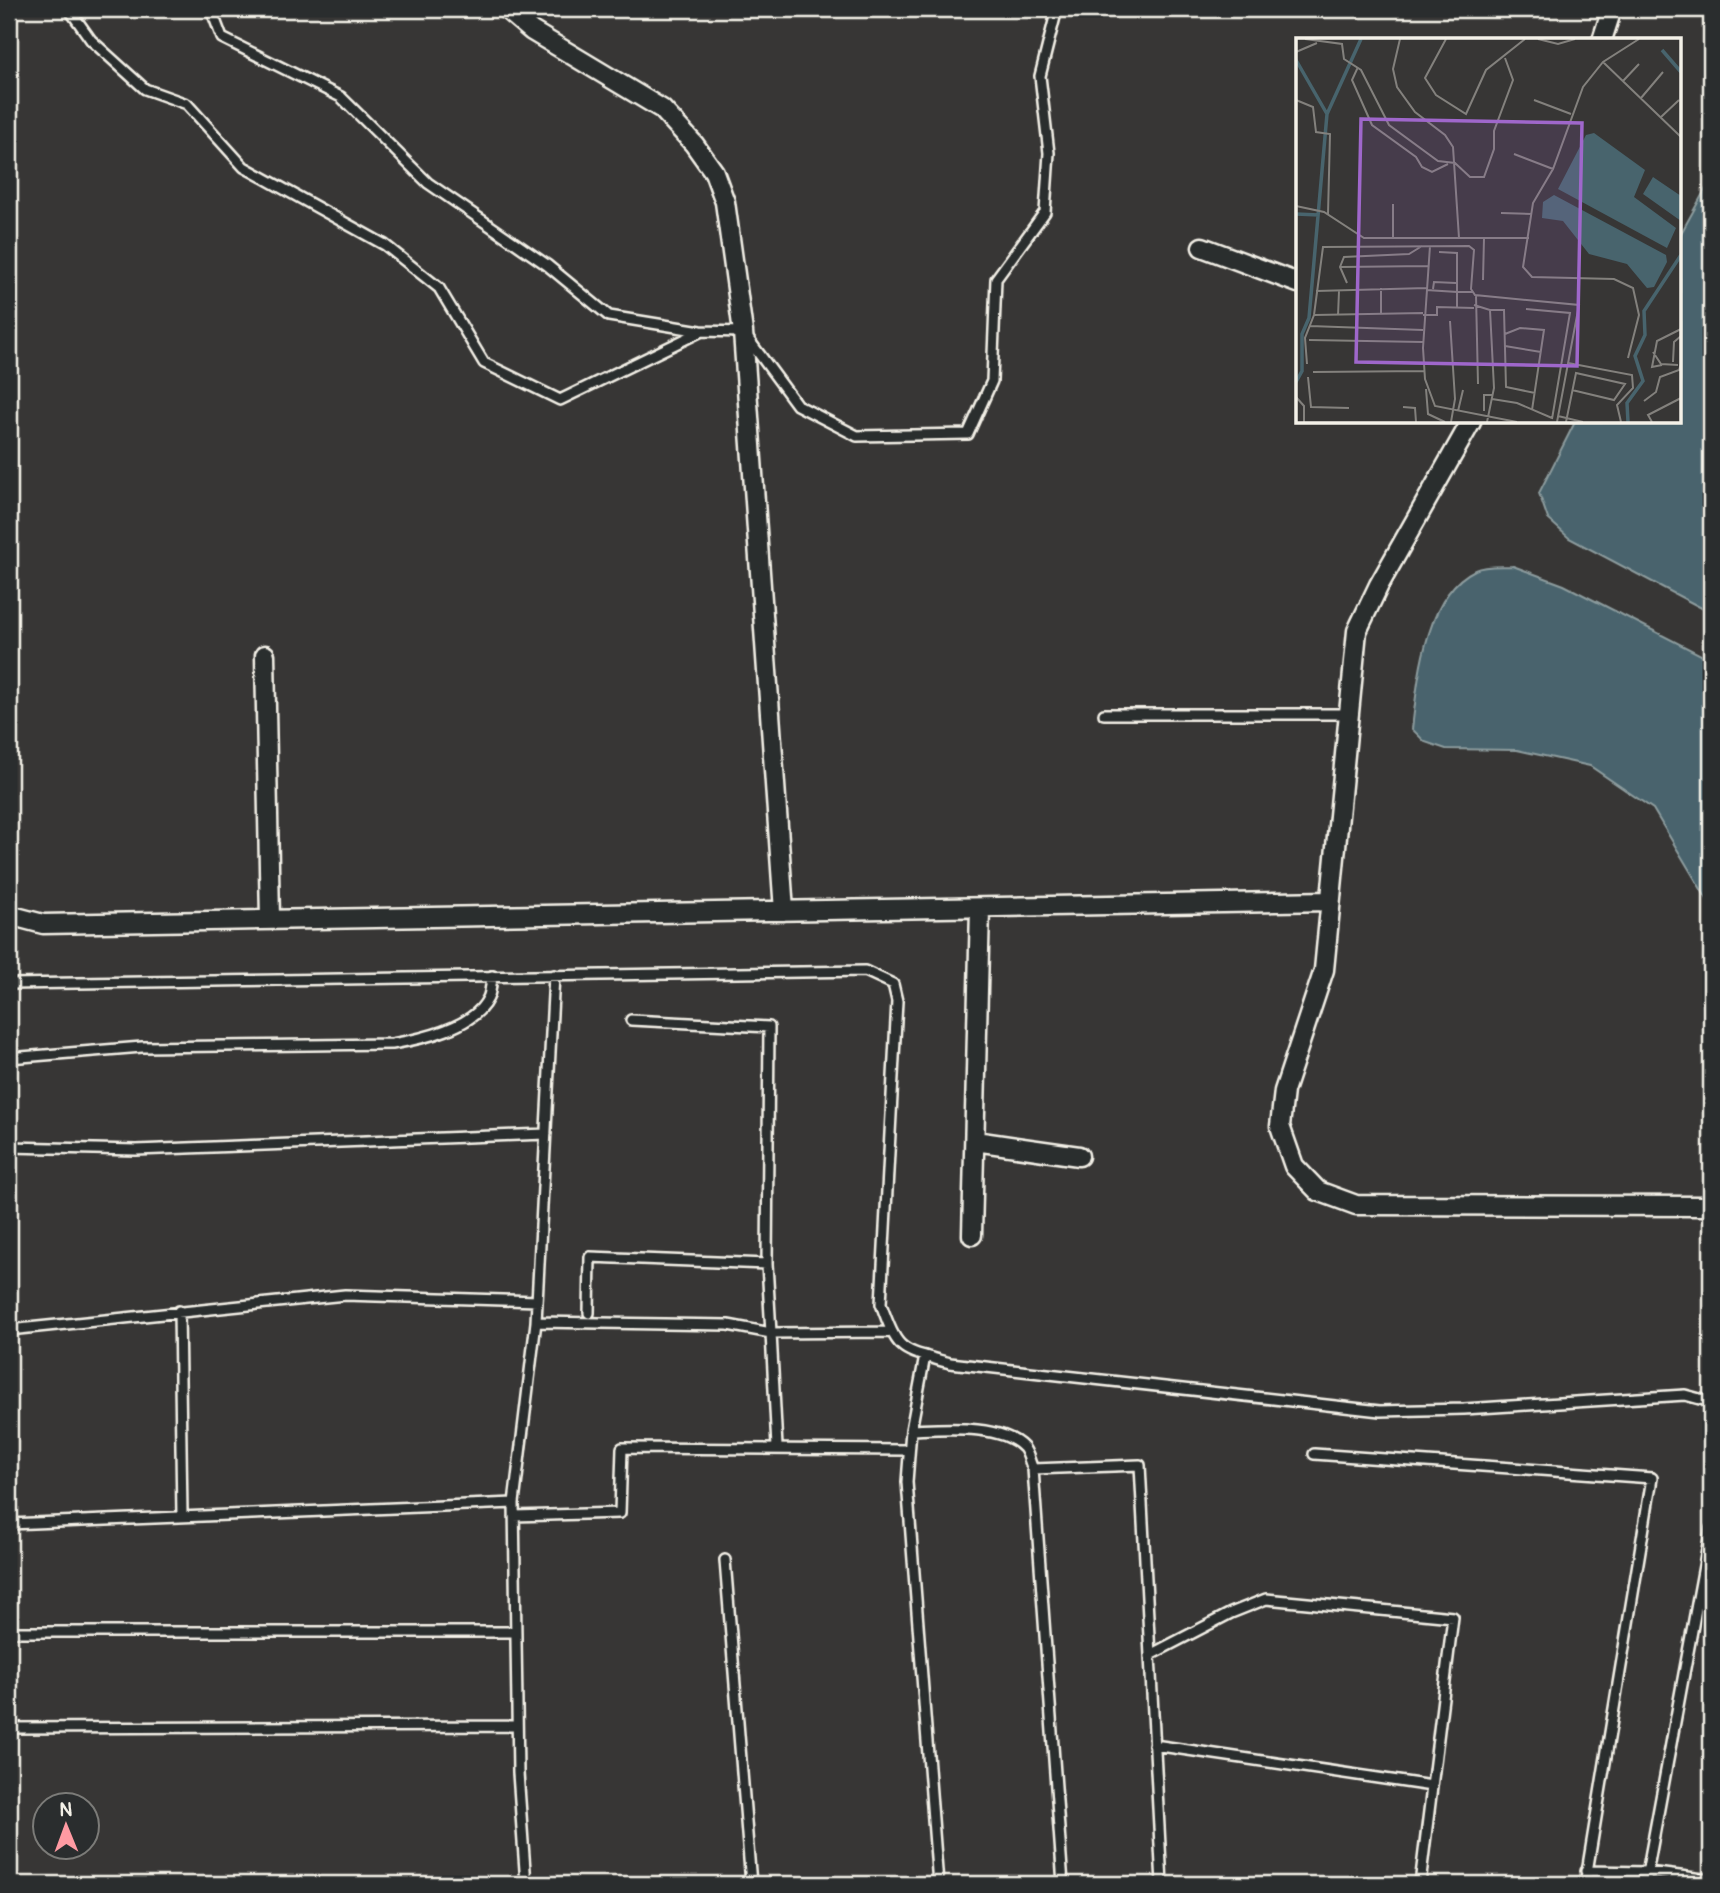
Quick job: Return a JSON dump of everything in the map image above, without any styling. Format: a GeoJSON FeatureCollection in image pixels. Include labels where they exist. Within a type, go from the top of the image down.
{"type":"FeatureCollection","features":[{"type":"Feature","properties":{"kind":"street"},"geometry":{"type":"LineString","coordinates":[[506,9],[532,31],[662,109],[694,144],[714,172],[725,202],[743,331],[784,911]]}},
{"type":"Feature","properties":{"kind":"street"},"geometry":{"type":"LineString","coordinates":[[1603,38],[1612,9]]}},
{"type":"Feature","properties":{"kind":"street"},"geometry":{"type":"LineString","coordinates":[[1202,247],[1296,282]]}},
{"type":"Feature","properties":{"kind":"street"},"geometry":{"type":"LineString","coordinates":[[1470,424],[1379,585],[1357,631],[1324,970],[1284,1091],[1280,1126],[1294,1166],[1318,1191],[1356,1205],[1711,1206]]}},
{"type":"Feature","properties":{"kind":"street"},"geometry":{"type":"LineString","coordinates":[[265,656],[270,920]]}},
{"type":"Feature","properties":{"kind":"street"},"geometry":{"type":"LineString","coordinates":[[9,915],[43,924],[1330,901]]}},
{"type":"Feature","properties":{"kind":"street"},"geometry":{"type":"LineString","coordinates":[[972,1235],[979,908]]}},
{"type":"Feature","properties":{"kind":"street"},"geometry":{"type":"LineString","coordinates":[[975,1141],[1079,1156]]}},
{"type":"Feature","properties":{"kind":"lane"},"geometry":{"type":"LineString","coordinates":[[69,9],[92,40],[145,89],[187,104],[244,167],[385,245],[439,288],[484,363],[561,400],[701,331]]}},
{"type":"Feature","properties":{"kind":"lane"},"geometry":{"type":"LineString","coordinates":[[211,9],[222,38],[341,96],[428,184],[547,265],[609,316],[701,331],[743,331],[797,405],[856,436],[968,434],[992,381],[996,279],[1045,212],[1049,153],[1040,76],[1057,9]]}},
{"type":"Feature","properties":{"kind":"lane"},"geometry":{"type":"LineString","coordinates":[[1104,715],[1349,714]]}},
{"type":"Feature","properties":{"kind":"lane"},"geometry":{"type":"LineString","coordinates":[[9,984],[865,971],[893,984],[897,1001],[881,1304],[894,1341],[912,1352],[950,1363],[1380,1411],[1464,1409],[1685,1395],[1711,1402]]}},
{"type":"Feature","properties":{"kind":"lane"},"geometry":{"type":"LineString","coordinates":[[526,1884],[517,1726],[514,1503],[536,1322],[554,975]]}},
{"type":"Feature","properties":{"kind":"lane"},"geometry":{"type":"LineString","coordinates":[[9,1058],[142,1046],[392,1044],[453,1028],[488,999],[492,976]]}},
{"type":"Feature","properties":{"kind":"lane"},"geometry":{"type":"LineString","coordinates":[[631,1020],[769,1027],[767,1264],[777,1447]]}},
{"type":"Feature","properties":{"kind":"lane"},"geometry":{"type":"LineString","coordinates":[[9,1147],[136,1150],[546,1134]]}},
{"type":"Feature","properties":{"kind":"lane"},"geometry":{"type":"LineString","coordinates":[[589,1312],[590,1257],[767,1264]]}},
{"type":"Feature","properties":{"kind":"lane"},"geometry":{"type":"LineString","coordinates":[[9,1330],[345,1295],[537,1301]]}},
{"type":"Feature","properties":{"kind":"lane"},"geometry":{"type":"LineString","coordinates":[[179,1311],[182,1515]]}},
{"type":"Feature","properties":{"kind":"lane"},"geometry":{"type":"LineString","coordinates":[[536,1322],[728,1325],[771,1333],[891,1332]]}},
{"type":"Feature","properties":{"kind":"lane"},"geometry":{"type":"LineString","coordinates":[[925,1356],[911,1430],[907,1482],[938,1884]]}},
{"type":"Feature","properties":{"kind":"lane"},"geometry":{"type":"LineString","coordinates":[[911,1430],[962,1428],[1001,1435],[1024,1448],[1033,1469],[1063,1884]]}},
{"type":"Feature","properties":{"kind":"lane"},"geometry":{"type":"LineString","coordinates":[[514,1516],[620,1513],[622,1448],[909,1450]]}},
{"type":"Feature","properties":{"kind":"lane"},"geometry":{"type":"LineString","coordinates":[[1314,1454],[1652,1478],[1585,1884]]}},
{"type":"Feature","properties":{"kind":"lane"},"geometry":{"type":"LineString","coordinates":[[1033,1469],[1140,1465],[1162,1884]]}},
{"type":"Feature","properties":{"kind":"lane"},"geometry":{"type":"LineString","coordinates":[[9,1524],[514,1503]]}},
{"type":"Feature","properties":{"kind":"lane"},"geometry":{"type":"LineString","coordinates":[[1645,1884],[1711,1528]]}},
{"type":"Feature","properties":{"kind":"lane"},"geometry":{"type":"LineString","coordinates":[[725,1560],[751,1884]]}},
{"type":"Feature","properties":{"kind":"lane"},"geometry":{"type":"LineString","coordinates":[[1150,1655],[1231,1613],[1266,1600],[1453,1617],[1420,1884]]}},
{"type":"Feature","properties":{"kind":"lane"},"geometry":{"type":"LineString","coordinates":[[9,1632],[516,1632]]}},
{"type":"Feature","properties":{"kind":"lane"},"geometry":{"type":"LineString","coordinates":[[9,1728],[517,1726]]}},
{"type":"Feature","properties":{"kind":"lane"},"geometry":{"type":"LineString","coordinates":[[1154,1745],[1432,1786]]}},
{"type":"Feature","properties":{"kind":"lane"},"geometry":{"type":"LineString","coordinates":[[1586,1871],[1647,1872],[1711,1880]]}},
{"type":"Feature","properties":{"kind":"water"},"geometry":{"type":"Polygon","coordinates":[[[1711,179],[1711,613],[1569,538],[1548,519],[1539,493],[1574,424],[1682,424],[1682,231],[1711,179]]]}},
{"type":"Feature","properties":{"kind":"water"},"geometry":{"type":"Polygon","coordinates":[[[1513,566],[1564,585],[1711,660],[1711,906],[1653,809],[1590,766],[1517,750],[1446,749],[1425,742],[1412,729],[1421,663],[1435,618],[1445,598],[1458,582],[1479,568],[1513,566]]]}}]}
